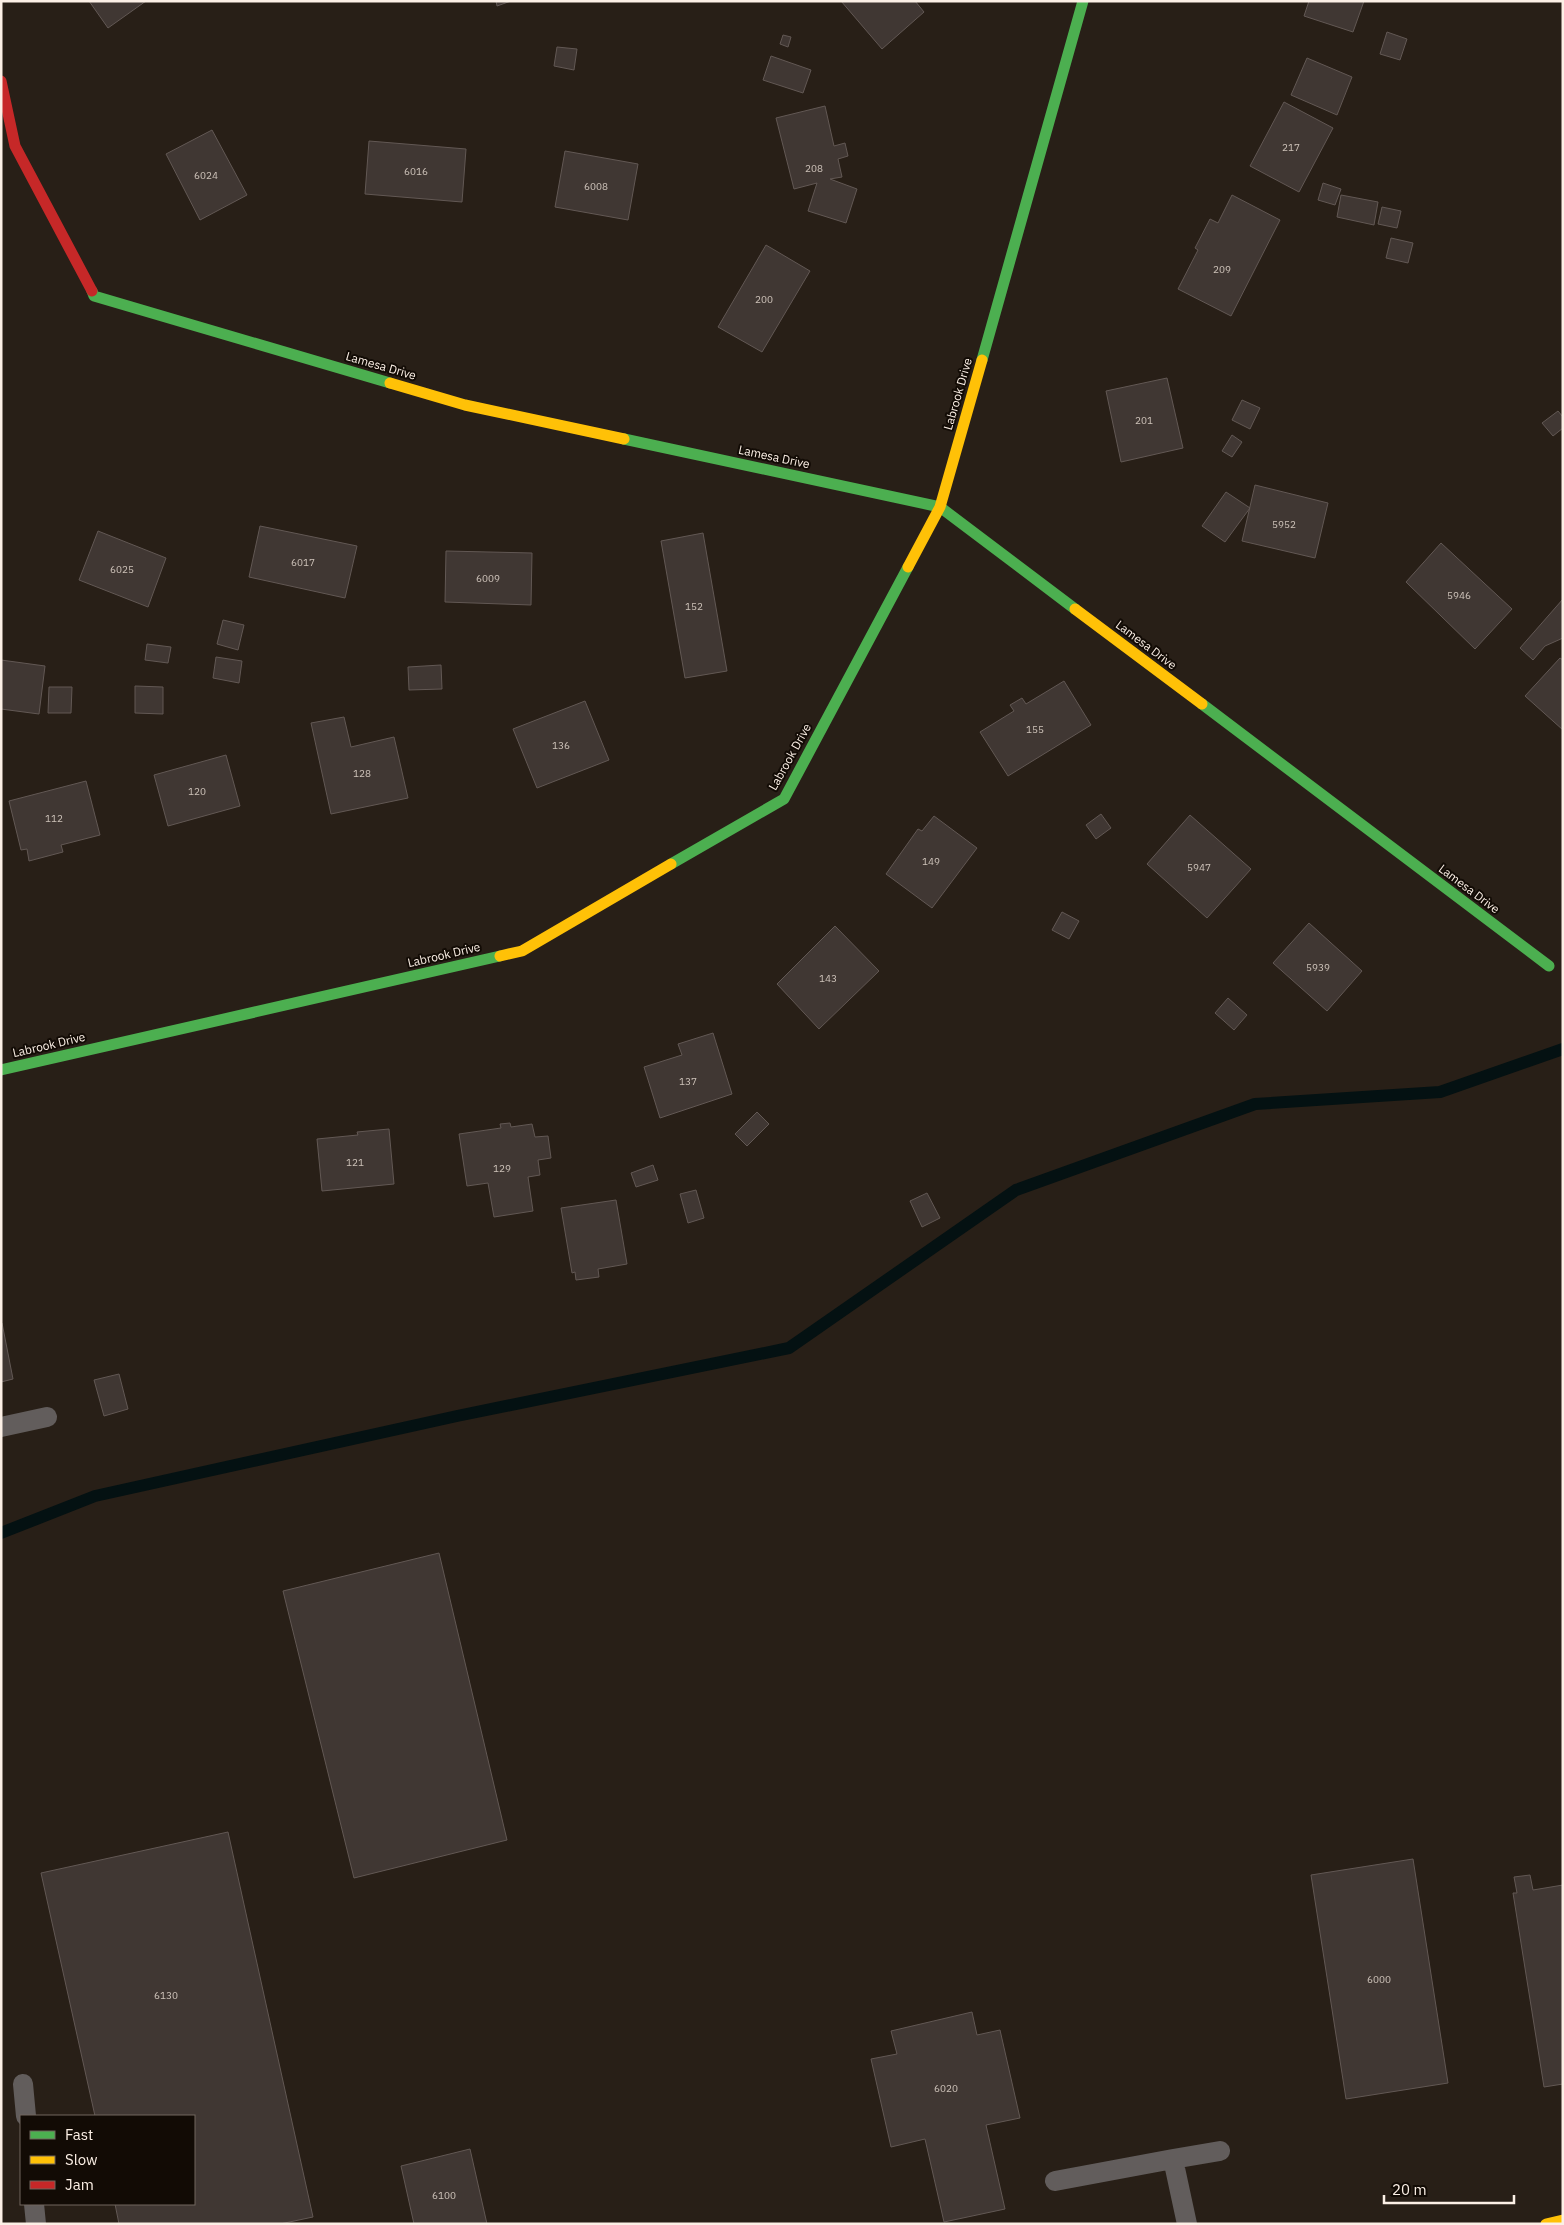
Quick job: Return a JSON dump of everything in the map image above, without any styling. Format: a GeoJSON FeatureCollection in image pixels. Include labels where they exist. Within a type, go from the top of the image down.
{"type":"FeatureCollection","features":[{"type":"Feature","properties":{"kind":"street","name":"Labrook Drive"},"geometry":{"type":"LineString","coordinates":[[1,1070],[522,951],[784,799],[940,507],[1083,1]]}},
{"type":"Feature","properties":{"kind":"street","name":"Lamesa Drive"},"geometry":{"type":"LineString","coordinates":[[1,81],[15,146],[94,296],[465,405],[940,507],[1549,966]]}},
{"type":"Feature","properties":{"kind":"street"},"geometry":{"type":"LineString","coordinates":[[1546,2224],[1563,2220]]}},
{"type":"Feature","properties":{"kind":"lane"},"geometry":{"type":"LineString","coordinates":[[1,1427],[47,1417]]}},
{"type":"Feature","properties":{"kind":"lane"},"geometry":{"type":"LineString","coordinates":[[23,2084],[26,2115]]}},
{"type":"Feature","properties":{"kind":"lane"},"geometry":{"type":"LineString","coordinates":[[1055,2181],[1220,2150]]}},
{"type":"Feature","properties":{"kind":"lane"},"geometry":{"type":"LineString","coordinates":[[1173,2159],[1187,2224]]}},
{"type":"Feature","properties":{"kind":"lane"},"geometry":{"type":"LineString","coordinates":[[34,2205],[36,2224]]}},
{"type":"Feature","properties":{"kind":"building"},"geometry":{"type":"Polygon","coordinates":[[[89,1],[146,1],[108,28],[89,1]]]}},
{"type":"Feature","properties":{"kind":"building"},"geometry":{"type":"Polygon","coordinates":[[[496,1],[511,1],[497,6],[496,1]]]}},
{"type":"Feature","properties":{"kind":"building"},"geometry":{"type":"Polygon","coordinates":[[[841,1],[915,1],[924,12],[882,49],[841,1]]]}},
{"type":"Feature","properties":{"kind":"building"},"geometry":{"type":"Polygon","coordinates":[[[1309,1],[1364,1],[1353,32],[1304,16],[1309,1]]]}},
{"type":"Feature","properties":{"kind":"building"},"geometry":{"type":"Polygon","coordinates":[[[1387,32],[1407,39],[1400,60],[1380,54],[1387,32]]]}},
{"type":"Feature","properties":{"kind":"building"},"geometry":{"type":"Polygon","coordinates":[[[783,35],[791,37],[788,47],[780,44],[783,35]]]}},
{"type":"Feature","properties":{"kind":"building"},"geometry":{"type":"Polygon","coordinates":[[[557,47],[577,49],[574,70],[554,66],[557,47]]]}},
{"type":"Feature","properties":{"kind":"building"},"geometry":{"type":"Polygon","coordinates":[[[771,56],[811,70],[803,93],[763,80],[771,56]]]}},
{"type":"Feature","properties":{"kind":"building"},"geometry":{"type":"Polygon","coordinates":[[[1307,58],[1352,77],[1337,115],[1291,95],[1307,58]]]}},
{"type":"Feature","properties":{"kind":"building"},"geometry":{"type":"Polygon","coordinates":[[[1284,102],[1333,128],[1299,192],[1250,166],[1284,102]]]}},
{"type":"Feature","properties":{"kind":"building"},"geometry":{"type":"Polygon","coordinates":[[[825,106],[834,146],[845,143],[848,156],[838,159],[842,177],[830,179],[857,189],[846,223],[808,211],[817,183],[794,189],[776,118],[825,106]]]}},
{"type":"Feature","properties":{"kind":"building"},"geometry":{"type":"Polygon","coordinates":[[[212,130],[247,195],[200,220],[166,154],[212,130]]]}},
{"type":"Feature","properties":{"kind":"building"},"geometry":{"type":"Polygon","coordinates":[[[369,141],[466,149],[462,202],[365,194],[369,141]]]}},
{"type":"Feature","properties":{"kind":"building"},"geometry":{"type":"Polygon","coordinates":[[[565,151],[638,164],[628,220],[555,207],[565,151]]]}},
{"type":"Feature","properties":{"kind":"building"},"geometry":{"type":"Polygon","coordinates":[[[1323,183],[1341,189],[1335,205],[1318,200],[1323,183]]]}},
{"type":"Feature","properties":{"kind":"building"},"geometry":{"type":"Polygon","coordinates":[[[1232,195],[1280,220],[1231,316],[1178,289],[1198,250],[1195,248],[1210,219],[1218,223],[1232,195]]]}},
{"type":"Feature","properties":{"kind":"building"},"geometry":{"type":"Polygon","coordinates":[[[1341,195],[1378,202],[1374,225],[1337,217],[1341,195]]]}},
{"type":"Feature","properties":{"kind":"building"},"geometry":{"type":"Polygon","coordinates":[[[1382,207],[1401,211],[1397,228],[1378,224],[1382,207]]]}},
{"type":"Feature","properties":{"kind":"building"},"geometry":{"type":"Polygon","coordinates":[[[1391,238],[1413,243],[1408,263],[1386,258],[1391,238]]]}},
{"type":"Feature","properties":{"kind":"building"},"geometry":{"type":"Polygon","coordinates":[[[766,245],[810,271],[762,352],[718,327],[766,245]]]}},
{"type":"Feature","properties":{"kind":"building"},"geometry":{"type":"Polygon","coordinates":[[[1167,378],[1183,448],[1121,462],[1106,391],[1167,378]]]}},
{"type":"Feature","properties":{"kind":"building"},"geometry":{"type":"Polygon","coordinates":[[[1242,400],[1260,408],[1250,429],[1232,420],[1242,400]]]}},
{"type":"Feature","properties":{"kind":"building"},"geometry":{"type":"Polygon","coordinates":[[[1558,411],[1563,417],[1563,428],[1553,436],[1542,423],[1558,411]]]}},
{"type":"Feature","properties":{"kind":"building"},"geometry":{"type":"Polygon","coordinates":[[[1232,435],[1242,442],[1232,457],[1222,451],[1232,435]]]}},
{"type":"Feature","properties":{"kind":"building"},"geometry":{"type":"Polygon","coordinates":[[[1255,485],[1328,503],[1315,558],[1242,541],[1255,485]]]}},
{"type":"Feature","properties":{"kind":"building"},"geometry":{"type":"Polygon","coordinates":[[[1226,492],[1250,508],[1225,542],[1202,526],[1226,492]]]}},
{"type":"Feature","properties":{"kind":"building"},"geometry":{"type":"Polygon","coordinates":[[[260,526],[357,546],[345,598],[249,577],[260,526]]]}},
{"type":"Feature","properties":{"kind":"building"},"geometry":{"type":"Polygon","coordinates":[[[98,531],[166,558],[148,607],[79,580],[98,531]]]}},
{"type":"Feature","properties":{"kind":"building"},"geometry":{"type":"Polygon","coordinates":[[[703,533],[727,671],[685,678],[661,541],[703,533]]]}},
{"type":"Feature","properties":{"kind":"building"},"geometry":{"type":"Polygon","coordinates":[[[1441,543],[1512,609],[1475,649],[1406,582],[1441,543]]]}},
{"type":"Feature","properties":{"kind":"building"},"geometry":{"type":"Polygon","coordinates":[[[446,551],[532,553],[531,605],[445,602],[446,551]]]}},
{"type":"Feature","properties":{"kind":"building"},"geometry":{"type":"Polygon","coordinates":[[[1563,599],[1563,638],[1545,646],[1533,660],[1520,648],[1563,599]]]}},
{"type":"Feature","properties":{"kind":"building"},"geometry":{"type":"Polygon","coordinates":[[[223,620],[244,625],[238,650],[217,644],[223,620]]]}},
{"type":"Feature","properties":{"kind":"building"},"geometry":{"type":"Polygon","coordinates":[[[147,644],[171,647],[168,663],[145,660],[147,644]]]}},
{"type":"Feature","properties":{"kind":"building"},"geometry":{"type":"Polygon","coordinates":[[[216,657],[242,661],[239,683],[213,678],[216,657]]]}},
{"type":"Feature","properties":{"kind":"building"},"geometry":{"type":"Polygon","coordinates":[[[1560,658],[1563,660],[1563,730],[1525,696],[1560,658]]]}},
{"type":"Feature","properties":{"kind":"building"},"geometry":{"type":"Polygon","coordinates":[[[1,660],[45,666],[39,714],[1,709],[1,660]]]}},
{"type":"Feature","properties":{"kind":"building"},"geometry":{"type":"Polygon","coordinates":[[[441,665],[442,689],[409,690],[408,667],[441,665]]]}},
{"type":"Feature","properties":{"kind":"building"},"geometry":{"type":"Polygon","coordinates":[[[1064,681],[1091,725],[1008,776],[980,732],[1014,711],[1010,705],[1022,698],[1026,704],[1064,681]]]}},
{"type":"Feature","properties":{"kind":"building"},"geometry":{"type":"Polygon","coordinates":[[[135,686],[163,687],[163,714],[135,713],[135,686]]]}},
{"type":"Feature","properties":{"kind":"building"},"geometry":{"type":"Polygon","coordinates":[[[49,687],[72,687],[71,713],[48,713],[49,687]]]}},
{"type":"Feature","properties":{"kind":"building"},"geometry":{"type":"Polygon","coordinates":[[[585,701],[609,760],[537,788],[513,729],[585,701]]]}},
{"type":"Feature","properties":{"kind":"building"},"geometry":{"type":"Polygon","coordinates":[[[344,717],[351,747],[394,737],[408,798],[331,814],[311,723],[344,717]]]}},
{"type":"Feature","properties":{"kind":"building"},"geometry":{"type":"Polygon","coordinates":[[[226,755],[240,806],[168,826],[154,775],[226,755]]]}},
{"type":"Feature","properties":{"kind":"building"},"geometry":{"type":"Polygon","coordinates":[[[86,781],[100,835],[61,845],[63,852],[29,861],[27,849],[21,850],[9,801],[86,781]]]}},
{"type":"Feature","properties":{"kind":"building"},"geometry":{"type":"Polygon","coordinates":[[[1101,814],[1111,828],[1096,839],[1086,825],[1101,814]]]}},
{"type":"Feature","properties":{"kind":"building"},"geometry":{"type":"Polygon","coordinates":[[[1190,815],[1251,869],[1207,918],[1147,864],[1190,815]]]}},
{"type":"Feature","properties":{"kind":"building"},"geometry":{"type":"Polygon","coordinates":[[[934,816],[977,848],[932,908],[886,874],[918,829],[922,831],[934,816]]]}},
{"type":"Feature","properties":{"kind":"building"},"geometry":{"type":"Polygon","coordinates":[[[1062,912],[1079,921],[1069,939],[1052,930],[1062,912]]]}},
{"type":"Feature","properties":{"kind":"building"},"geometry":{"type":"Polygon","coordinates":[[[1309,923],[1362,971],[1327,1011],[1273,963],[1309,923]]]}},
{"type":"Feature","properties":{"kind":"building"},"geometry":{"type":"Polygon","coordinates":[[[835,926],[879,971],[819,1029],[777,984],[835,926]]]}},
{"type":"Feature","properties":{"kind":"building"},"geometry":{"type":"Polygon","coordinates":[[[1228,998],[1247,1015],[1234,1030],[1215,1013],[1228,998]]]}},
{"type":"Feature","properties":{"kind":"building"},"geometry":{"type":"Polygon","coordinates":[[[713,1033],[732,1094],[660,1118],[644,1067],[682,1055],[678,1044],[713,1033]]]}},
{"type":"Feature","properties":{"kind":"building"},"geometry":{"type":"Polygon","coordinates":[[[757,1112],[769,1124],[747,1146],[735,1134],[757,1112]]]}},
{"type":"Feature","properties":{"kind":"building"},"geometry":{"type":"Polygon","coordinates":[[[510,1123],[511,1127],[532,1124],[535,1137],[548,1136],[551,1158],[538,1160],[540,1175],[528,1177],[533,1211],[494,1217],[488,1183],[467,1186],[459,1134],[501,1128],[500,1124],[510,1123]]]}},
{"type":"Feature","properties":{"kind":"building"},"geometry":{"type":"Polygon","coordinates":[[[389,1129],[394,1184],[322,1191],[317,1139],[358,1135],[357,1132],[389,1129]]]}},
{"type":"Feature","properties":{"kind":"building"},"geometry":{"type":"Polygon","coordinates":[[[653,1165],[658,1180],[636,1187],[631,1173],[653,1165]]]}},
{"type":"Feature","properties":{"kind":"building"},"geometry":{"type":"Polygon","coordinates":[[[696,1190],[704,1218],[688,1223],[680,1194],[696,1190]]]}},
{"type":"Feature","properties":{"kind":"building"},"geometry":{"type":"Polygon","coordinates":[[[927,1193],[940,1218],[922,1227],[910,1201],[927,1193]]]}},
{"type":"Feature","properties":{"kind":"building"},"geometry":{"type":"Polygon","coordinates":[[[616,1200],[627,1264],[598,1269],[599,1277],[576,1280],[575,1272],[572,1273],[561,1208],[616,1200]]]}},
{"type":"Feature","properties":{"kind":"building"},"geometry":{"type":"Polygon","coordinates":[[[1,1324],[13,1379],[1,1382],[1,1324]]]}},
{"type":"Feature","properties":{"kind":"building"},"geometry":{"type":"Polygon","coordinates":[[[119,1374],[128,1409],[104,1416],[94,1380],[119,1374]]]}},
{"type":"Feature","properties":{"kind":"building"},"geometry":{"type":"Polygon","coordinates":[[[439,1553],[507,1840],[354,1878],[283,1591],[439,1553]]]}},
{"type":"Feature","properties":{"kind":"building"},"geometry":{"type":"Polygon","coordinates":[[[228,1832],[313,2217],[280,2224],[119,2224],[115,2205],[195,2205],[195,2115],[95,2115],[41,1873],[228,1832]]]}},
{"type":"Feature","properties":{"kind":"building"},"geometry":{"type":"Polygon","coordinates":[[[1413,1859],[1448,2083],[1346,2099],[1311,1875],[1413,1859]]]}},
{"type":"Feature","properties":{"kind":"building"},"geometry":{"type":"Polygon","coordinates":[[[1530,1875],[1533,1890],[1563,1885],[1563,2084],[1544,2087],[1513,1893],[1517,1893],[1514,1877],[1530,1875]]]}},
{"type":"Feature","properties":{"kind":"building"},"geometry":{"type":"Polygon","coordinates":[[[972,2012],[977,2035],[1000,2030],[1020,2118],[986,2125],[1005,2209],[944,2222],[925,2139],[891,2147],[871,2059],[897,2054],[891,2031],[972,2012]]]}},
{"type":"Feature","properties":{"kind":"building"},"geometry":{"type":"Polygon","coordinates":[[[470,2149],[487,2224],[414,2224],[401,2166],[470,2149]]]}},
{"type":"Feature","properties":{"kind":"waterway"},"geometry":{"type":"LineString","coordinates":[[1,1533],[95,1496],[457,1416],[789,1348],[1016,1190],[1255,1104],[1440,1092],[1563,1049]]}},
{"type":"Feature","properties":{"kind":"traffic: fast"},"geometry":{"type":"LineString","coordinates":[[982,360],[1083,1]]}},
{"type":"Feature","properties":{"kind":"traffic: fast"},"geometry":{"type":"LineString","coordinates":[[92,291],[94,296],[390,383]]}},
{"type":"Feature","properties":{"kind":"traffic: fast"},"geometry":{"type":"LineString","coordinates":[[624,439],[940,507],[1075,609]]}},
{"type":"Feature","properties":{"kind":"traffic: fast"},"geometry":{"type":"LineString","coordinates":[[671,864],[784,799],[908,567]]}},
{"type":"Feature","properties":{"kind":"traffic: fast"},"geometry":{"type":"LineString","coordinates":[[1202,704],[1549,966]]}},
{"type":"Feature","properties":{"kind":"traffic: fast"},"geometry":{"type":"LineString","coordinates":[[1,1070],[500,956]]}},
{"type":"Feature","properties":{"kind":"traffic: slow"},"geometry":{"type":"LineString","coordinates":[[908,567],[940,507],[982,360]]}},
{"type":"Feature","properties":{"kind":"traffic: slow"},"geometry":{"type":"LineString","coordinates":[[390,383],[465,405],[624,439]]}},
{"type":"Feature","properties":{"kind":"traffic: slow"},"geometry":{"type":"LineString","coordinates":[[1075,609],[1202,704]]}},
{"type":"Feature","properties":{"kind":"traffic: slow"},"geometry":{"type":"LineString","coordinates":[[500,956],[522,951],[671,864]]}},
{"type":"Feature","properties":{"kind":"traffic: slow"},"geometry":{"type":"LineString","coordinates":[[1546,2224],[1563,2220]]}},
{"type":"Feature","properties":{"kind":"traffic: jam"},"geometry":{"type":"LineString","coordinates":[[1,81],[15,146],[92,291]]}}]}
